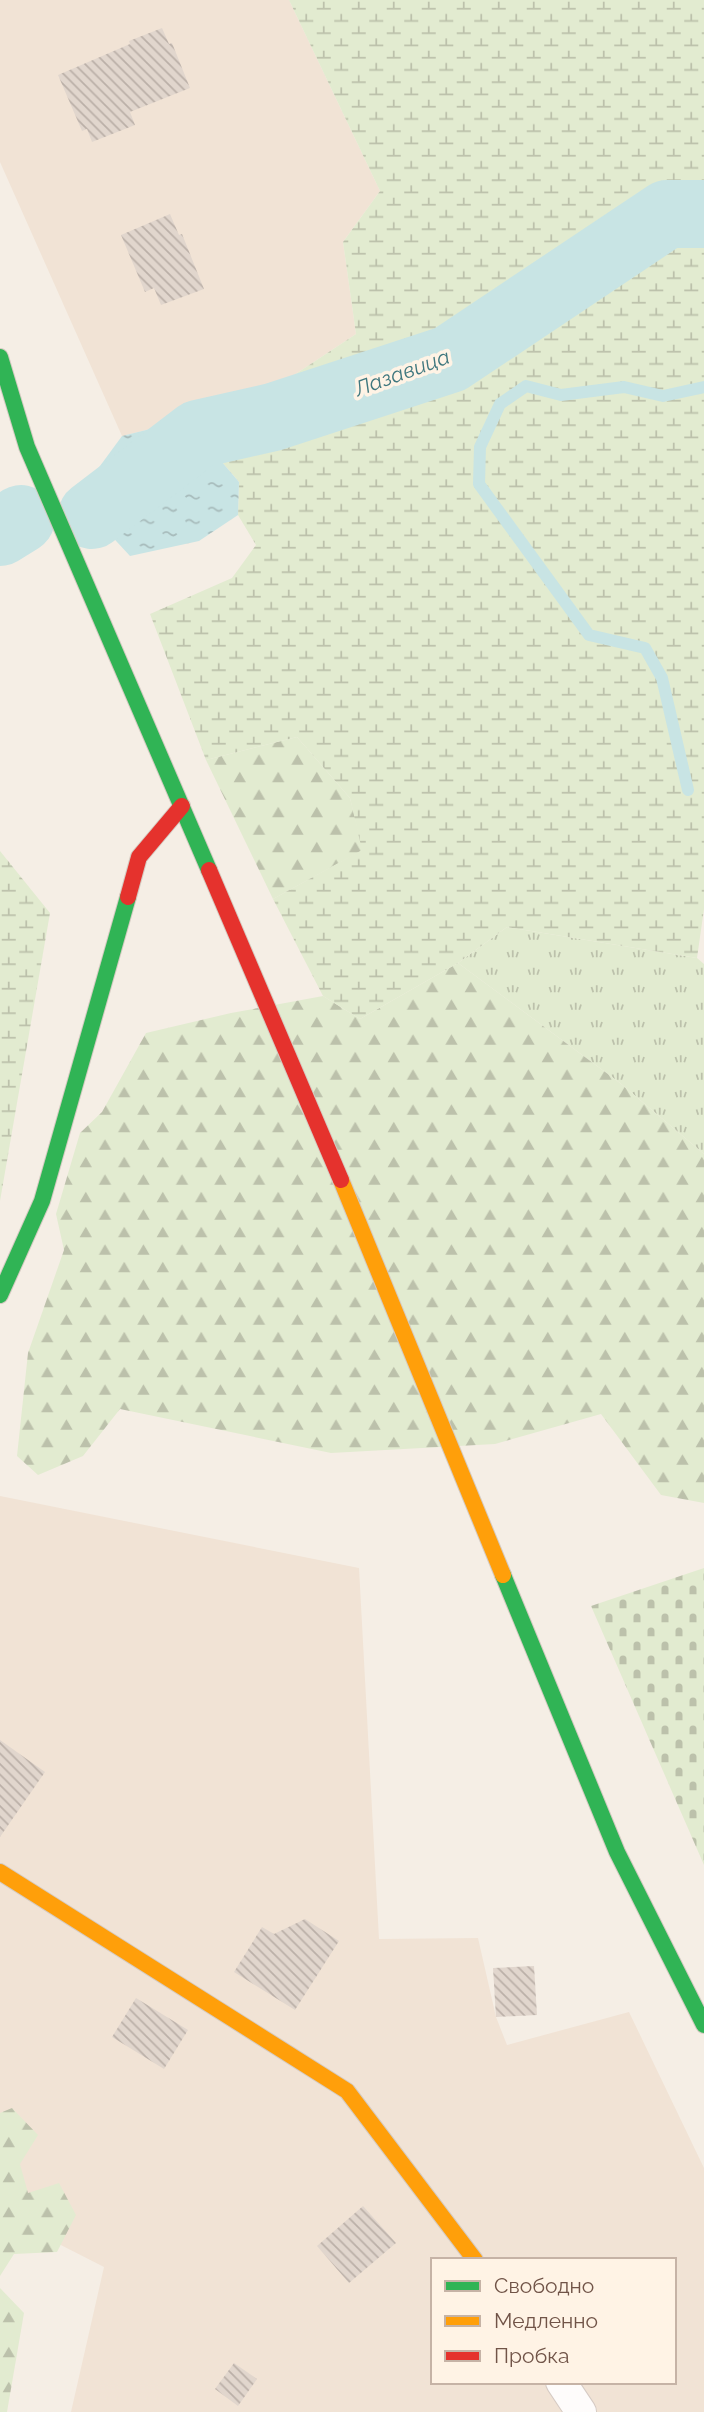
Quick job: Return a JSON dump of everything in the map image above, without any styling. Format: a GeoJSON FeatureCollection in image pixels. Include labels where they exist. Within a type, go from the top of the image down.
{"type":"FeatureCollection","features":[{"type":"Feature","properties":{"kind":"street"},"geometry":{"type":"LineString","coordinates":[[0,357],[27,447],[316,1119],[617,1852],[704,2025]]}},
{"type":"Feature","properties":{"kind":"street"},"geometry":{"type":"LineString","coordinates":[[0,1295],[42,1201],[139,857],[182,806]]}},
{"type":"Feature","properties":{"kind":"street"},"geometry":{"type":"LineString","coordinates":[[0,1872],[347,2091],[473,2258]]}},
{"type":"Feature","properties":{"kind":"street"},"geometry":{"type":"LineString","coordinates":[[562,2384],[582,2412]]}},
{"type":"Feature","properties":{"kind":"shaded area"},"geometry":{"type":"Polygon","coordinates":[[[0,0],[289,0],[380,191],[343,242],[356,334],[285,381],[170,424],[122,436],[0,162],[0,0]]]}},
{"type":"Feature","properties":{"kind":"shaded area"},"geometry":{"type":"Polygon","coordinates":[[[0,1496],[359,1568],[379,1939],[478,1938],[496,2017],[507,2045],[629,2012],[704,2168],[704,2412],[71,2412],[104,2267],[0,2214],[0,1496]]]}},
{"type":"Feature","properties":{"kind":"green space"},"geometry":{"type":"Polygon","coordinates":[[[289,0],[704,0],[704,909],[697,958],[507,927],[458,963],[360,1019],[323,996],[273,899],[362,850],[350,798],[297,737],[206,760],[150,614],[232,578],[256,545],[238,515],[239,482],[198,434],[170,424],[285,381],[356,334],[343,242],[380,191],[289,0]]]}},
{"type":"Feature","properties":{"kind":"green space"},"geometry":{"type":"Polygon","coordinates":[[[297,737],[350,798],[363,850],[273,899],[206,760],[297,737]]]}},
{"type":"Feature","properties":{"kind":"green space"},"geometry":{"type":"Polygon","coordinates":[[[0,851],[50,913],[0,1201],[0,851]]]}},
{"type":"Feature","properties":{"kind":"green space"},"geometry":{"type":"Polygon","coordinates":[[[507,927],[697,958],[704,964],[704,1154],[620,1083],[458,963],[507,927]]]}},
{"type":"Feature","properties":{"kind":"green space"},"geometry":{"type":"Polygon","coordinates":[[[458,963],[620,1083],[704,1154],[704,1503],[661,1495],[601,1414],[495,1444],[331,1453],[120,1409],[83,1456],[38,1475],[17,1456],[28,1353],[64,1250],[56,1214],[80,1133],[102,1112],[146,1033],[231,1013],[323,996],[360,1019],[458,963]]]}},
{"type":"Feature","properties":{"kind":"green space"},"geometry":{"type":"Polygon","coordinates":[[[704,1568],[704,1865],[591,1606],[704,1568]]]}},
{"type":"Feature","properties":{"kind":"green space"},"geometry":{"type":"Polygon","coordinates":[[[12,2108],[38,2135],[20,2164],[28,2193],[59,2183],[76,2215],[57,2252],[14,2254],[0,2276],[0,2113],[12,2108]]]}},
{"type":"Feature","properties":{"kind":"green space"},"geometry":{"type":"Polygon","coordinates":[[[0,2288],[24,2313],[7,2412],[0,2412],[0,2288]]]}},
{"type":"Feature","properties":{"kind":"water"},"geometry":{"type":"Polygon","coordinates":[[[170,424],[198,434],[239,482],[238,515],[199,541],[130,556],[92,515],[89,481],[122,436],[170,424]]]}},
{"type":"Feature","properties":{"kind":"building"},"geometry":{"type":"Polygon","coordinates":[[[162,28],[169,44],[172,43],[190,88],[130,112],[135,125],[92,142],[87,129],[82,131],[58,75],[162,28]]]}},
{"type":"Feature","properties":{"kind":"building"},"geometry":{"type":"Polygon","coordinates":[[[170,214],[179,235],[182,234],[204,289],[161,305],[154,288],[145,292],[121,235],[170,214]]]}},
{"type":"Feature","properties":{"kind":"building"},"geometry":{"type":"Polygon","coordinates":[[[0,1740],[45,1772],[0,1837],[0,1740]]]}},
{"type":"Feature","properties":{"kind":"building"},"geometry":{"type":"Polygon","coordinates":[[[305,1919],[339,1941],[295,2010],[234,1972],[262,1927],[274,1934],[305,1919]]]}},
{"type":"Feature","properties":{"kind":"building"},"geometry":{"type":"Polygon","coordinates":[[[534,1966],[537,2015],[496,2017],[493,1968],[534,1966]]]}},
{"type":"Feature","properties":{"kind":"building"},"geometry":{"type":"Polygon","coordinates":[[[136,1998],[188,2030],[164,2069],[112,2037],[136,1998]]]}},
{"type":"Feature","properties":{"kind":"building"},"geometry":{"type":"Polygon","coordinates":[[[363,2206],[396,2243],[349,2283],[317,2246],[363,2206]]]}},
{"type":"Feature","properties":{"kind":"building"},"geometry":{"type":"Polygon","coordinates":[[[234,2363],[257,2379],[238,2406],[215,2389],[234,2363]]]}},
{"type":"Feature","properties":{"kind":"waterway","name":"Лазавица"},"geometry":{"type":"LineString","coordinates":[[92,515],[198,434],[273,417],[450,359],[667,214],[704,214]]}},
{"type":"Feature","properties":{"kind":"waterway"},"geometry":{"type":"LineString","coordinates":[[688,790],[662,678],[645,648],[589,635],[479,484],[480,447],[500,404],[526,386],[561,395],[624,387],[663,396],[704,387]]}},
{"type":"Feature","properties":{"kind":"waterway","name":"Лазавица"},"geometry":{"type":"LineString","coordinates":[[0,532],[21,519]]}},
{"type":"Feature","properties":{"kind":"traffic: fast"},"geometry":{"type":"LineString","coordinates":[[0,357],[27,447],[209,870]]}},
{"type":"Feature","properties":{"kind":"traffic: fast"},"geometry":{"type":"LineString","coordinates":[[0,1295],[42,1201],[128,897]]}},
{"type":"Feature","properties":{"kind":"traffic: fast"},"geometry":{"type":"LineString","coordinates":[[503,1575],[617,1852],[704,2025]]}},
{"type":"Feature","properties":{"kind":"traffic: slow"},"geometry":{"type":"LineString","coordinates":[[341,1180],[503,1575]]}},
{"type":"Feature","properties":{"kind":"traffic: slow"},"geometry":{"type":"LineString","coordinates":[[0,1872],[347,2091],[473,2258]]}},
{"type":"Feature","properties":{"kind":"traffic: jam"},"geometry":{"type":"LineString","coordinates":[[128,897],[139,857],[182,806]]}},
{"type":"Feature","properties":{"kind":"traffic: jam"},"geometry":{"type":"LineString","coordinates":[[209,870],[341,1180]]}}]}
